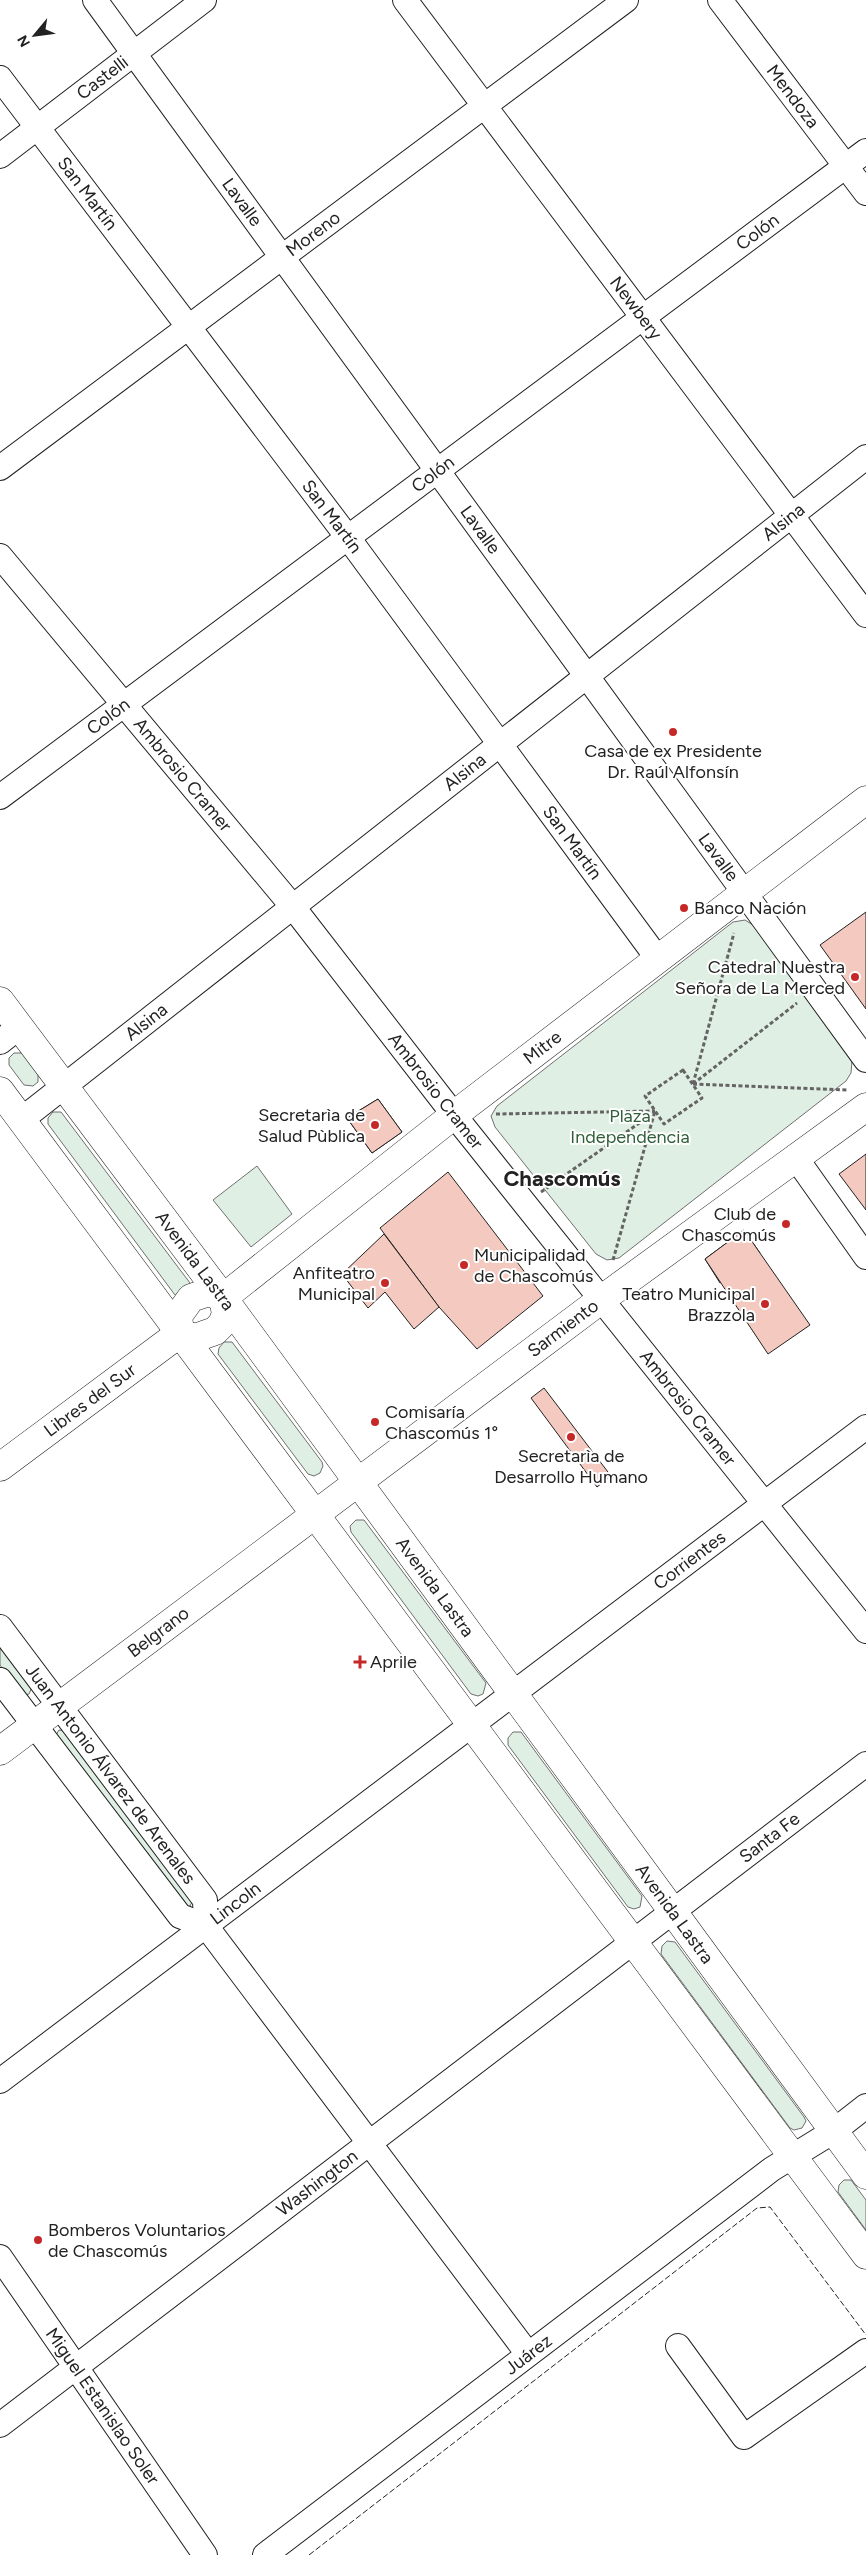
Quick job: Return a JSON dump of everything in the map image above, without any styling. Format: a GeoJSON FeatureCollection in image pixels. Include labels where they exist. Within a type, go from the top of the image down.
{"type":"FeatureCollection","features":[{"type":"Feature","properties":{"kind":"main road","name":"Mitre"},"geometry":{"type":"LineString","coordinates":[[223,1298],[454,1115],[866,800]]}},
{"type":"Feature","properties":{"kind":"main road","name":"Avenida Lastra"},"geometry":{"type":"LineString","coordinates":[[0,1001],[10,1034],[65,1087],[223,1298],[866,2175]]}},
{"type":"Feature","properties":{"kind":"main road"},"geometry":{"type":"LineString","coordinates":[[0,1091],[866,2255]]}},
{"type":"Feature","properties":{"kind":"main road","name":"Sarmiento"},"geometry":{"type":"LineString","coordinates":[[314,1514],[602,1299],[796,1158],[861,1099]]}},
{"type":"Feature","properties":{"kind":"main road"},"geometry":{"type":"LineString","coordinates":[[180,1333],[178,1316],[191,1298],[209,1292],[223,1298]]}},
{"type":"Feature","properties":{"kind":"main road","name":"Libres del Sur"},"geometry":{"type":"LineString","coordinates":[[0,1467],[180,1333]]}},
{"type":"Feature","properties":{"kind":"main road","name":"Belgrano"},"geometry":{"type":"LineString","coordinates":[[0,1751],[314,1514]]}},
{"type":"Feature","properties":{"kind":"street","name":"Lavalle"},"geometry":{"type":"LineString","coordinates":[[95,0],[866,1060]]}},
{"type":"Feature","properties":{"kind":"street","name":"Castelli"},"geometry":{"type":"LineString","coordinates":[[0,156],[204,0]]}},
{"type":"Feature","properties":{"kind":"street","name":"Newbery"},"geometry":{"type":"LineString","coordinates":[[405,0],[645,317],[866,615]]}},
{"type":"Feature","properties":{"kind":"street","name":"Moreno"},"geometry":{"type":"LineString","coordinates":[[0,468],[626,0]]}},
{"type":"Feature","properties":{"kind":"street","name":"Mendoza"},"geometry":{"type":"LineString","coordinates":[[720,0],[866,193]]}},
{"type":"Feature","properties":{"kind":"street","name":"San Martín"},"geometry":{"type":"LineString","coordinates":[[0,78],[349,539],[501,743],[658,959]]}},
{"type":"Feature","properties":{"kind":"street","name":"Colón"},"geometry":{"type":"LineString","coordinates":[[0,798],[123,704],[349,539],[866,151]]}},
{"type":"Feature","properties":{"kind":"street","name":"Alsina"},"geometry":{"type":"LineString","coordinates":[[21,1120],[866,457]]}},
{"type":"Feature","properties":{"kind":"street","name":"Ambrosio Cramer"},"geometry":{"type":"LineString","coordinates":[[0,556],[293,907],[454,1115],[766,1503],[866,1631]]}},
{"type":"Feature","properties":{"kind":"street"},"geometry":{"type":"LineString","coordinates":[[796,1158],[866,1257]]}},
{"type":"Feature","properties":{"kind":"street","name":"Corrientes"},"geometry":{"type":"LineString","coordinates":[[472,1726],[866,1428]]}},
{"type":"Feature","properties":{"kind":"street","name":"Juan Antonio Álvarez de Arenales"},"geometry":{"type":"LineString","coordinates":[[0,1627],[205,1900],[206,1926],[180,1916],[0,1680]]}},
{"type":"Feature","properties":{"kind":"street","name":"Lincoln"},"geometry":{"type":"LineString","coordinates":[[0,2081],[472,1726]]}},
{"type":"Feature","properties":{"kind":"street","name":"Santa Fe"},"geometry":{"type":"LineString","coordinates":[[633,1942],[866,1764]]}},
{"type":"Feature","properties":{"kind":"street"},"geometry":{"type":"LineString","coordinates":[[206,1926],[528,2354]]}},
{"type":"Feature","properties":{"kind":"street","name":"Washington"},"geometry":{"type":"LineString","coordinates":[[0,2425],[633,1942]]}},
{"type":"Feature","properties":{"kind":"street","name":"Juárez"},"geometry":{"type":"LineString","coordinates":[[265,2555],[772,2169],[834,2131],[866,2106]]}},
{"type":"Feature","properties":{"kind":"street","name":"Miguel Estanislao Soler"},"geometry":{"type":"LineString","coordinates":[[0,2257],[205,2555]]}},
{"type":"Feature","properties":{"kind":"street"},"geometry":{"type":"LineString","coordinates":[[678,2346],[744,2436],[866,2351]]}},
{"type":"Feature","properties":{"kind":"path"},"geometry":{"type":"LineString","coordinates":[[693,1084],[734,931]]}},
{"type":"Feature","properties":{"kind":"path"},"geometry":{"type":"LineString","coordinates":[[693,1084],[815,990]]}},
{"type":"Feature","properties":{"kind":"path"},"geometry":{"type":"LineString","coordinates":[[682,1070],[702,1098],[664,1124],[655,1111],[644,1096],[682,1070]]}},
{"type":"Feature","properties":{"kind":"path"},"geometry":{"type":"LineString","coordinates":[[693,1084],[861,1099]]}},
{"type":"Feature","properties":{"kind":"path"},"geometry":{"type":"LineString","coordinates":[[493,1114],[655,1111]]}},
{"type":"Feature","properties":{"kind":"path"},"geometry":{"type":"LineString","coordinates":[[525,1203],[655,1111]]}},
{"type":"Feature","properties":{"kind":"path"},"geometry":{"type":"LineString","coordinates":[[613,1261],[655,1111]]}},
{"type":"Feature","properties":{"kind":"green space","name":"Plaza Independencia"},"geometry":{"type":"Polygon","coordinates":[[[745,920],[753,925],[852,1061],[851,1073],[846,1081],[619,1258],[607,1260],[596,1254],[495,1127],[491,1116],[497,1106],[733,922],[745,920]]]}},
{"type":"Feature","properties":{"kind":"green space"},"geometry":{"type":"Polygon","coordinates":[[[14,1053],[22,1053],[38,1074],[38,1082],[33,1086],[24,1085],[9,1065],[9,1058],[14,1053]]]}},
{"type":"Feature","properties":{"kind":"green space"},"geometry":{"type":"Polygon","coordinates":[[[53,1112],[61,1112],[190,1283],[191,1288],[180,1297],[175,1295],[48,1124],[48,1118],[53,1112]]]}},
{"type":"Feature","properties":{"kind":"green space"},"geometry":{"type":"Polygon","coordinates":[[[257,1166],[292,1214],[251,1247],[213,1200],[257,1166]]]}},
{"type":"Feature","properties":{"kind":"green space"},"geometry":{"type":"Polygon","coordinates":[[[224,1342],[232,1342],[322,1462],[323,1466],[320,1473],[314,1476],[308,1474],[218,1354],[219,1348],[224,1342]]]}},
{"type":"Feature","properties":{"kind":"green space"},"geometry":{"type":"Polygon","coordinates":[[[356,1520],[364,1520],[486,1683],[483,1694],[478,1696],[471,1694],[351,1532],[350,1526],[356,1520]]]}},
{"type":"Feature","properties":{"kind":"green space"},"geometry":{"type":"Polygon","coordinates":[[[0,1642],[32,1687],[29,1694],[24,1695],[20,1692],[0,1665],[0,1642]]]}},
{"type":"Feature","properties":{"kind":"green space"},"geometry":{"type":"Polygon","coordinates":[[[59,1730],[66,1731],[193,1900],[190,1906],[187,1907],[56,1735],[59,1730]]]}},
{"type":"Feature","properties":{"kind":"green space"},"geometry":{"type":"Polygon","coordinates":[[[513,1732],[521,1732],[642,1896],[640,1907],[634,1909],[628,1907],[508,1745],[508,1738],[513,1732]]]}},
{"type":"Feature","properties":{"kind":"green space"},"geometry":{"type":"Polygon","coordinates":[[[667,1941],[675,1942],[804,2117],[806,2121],[802,2128],[794,2130],[790,2128],[661,1954],[662,1946],[667,1941]]]}},
{"type":"Feature","properties":{"kind":"green space"},"geometry":{"type":"Polygon","coordinates":[[[844,2180],[851,2180],[866,2200],[866,2230],[838,2192],[839,2185],[844,2180]]]}},
{"type":"Feature","properties":{"kind":"building","name":"Catedral Nuestra Señora de La Merced"},"geometry":{"type":"Polygon","coordinates":[[[866,912],[866,1009],[820,945],[866,912]]]}},
{"type":"Feature","properties":{"kind":"building","name":"Secretarìa de Salud Pùblica"},"geometry":{"type":"Polygon","coordinates":[[[378,1099],[402,1132],[372,1153],[347,1118],[378,1099]]]}},
{"type":"Feature","properties":{"kind":"building","name":"Secretarìa de Salud Pùblica"},"geometry":{"type":"Polygon","coordinates":[[[378,1099],[402,1132],[372,1153],[347,1118],[378,1099]]]}},
{"type":"Feature","properties":{"kind":"building"},"geometry":{"type":"Polygon","coordinates":[[[866,1154],[866,1210],[839,1174],[866,1154]]]}},
{"type":"Feature","properties":{"kind":"building","name":"Municipalidad de Chascomús"},"geometry":{"type":"Polygon","coordinates":[[[448,1172],[543,1296],[477,1349],[439,1307],[380,1228],[448,1172]]]}},
{"type":"Feature","properties":{"kind":"building"},"geometry":{"type":"Polygon","coordinates":[[[744,1230],[760,1253],[720,1283],[705,1259],[744,1230]]]}},
{"type":"Feature","properties":{"kind":"building","name":"Teatro Municipal Brazzola"},"geometry":{"type":"Polygon","coordinates":[[[744,1230],[810,1325],[768,1354],[705,1259],[744,1230]]]}},
{"type":"Feature","properties":{"kind":"building","name":"Anfiteatro Municipal"},"geometry":{"type":"Polygon","coordinates":[[[384,1234],[439,1307],[414,1329],[385,1292],[368,1308],[342,1274],[384,1234]]]}},
{"type":"Feature","properties":{"kind":"building","name":"Secretarìa de Desarrollo Humano"},"geometry":{"type":"Polygon","coordinates":[[[544,1388],[611,1476],[597,1487],[531,1398],[544,1388]]]}},
{"type":"Feature","properties":{"kind":"fence"},"geometry":{"type":"LineString","coordinates":[[309,2555],[757,2208],[770,2207],[866,2335]]}},
{"type":"Feature","properties":{"kind":"place","name":"Casa de ex Presidente Dr. Raúl Alfonsín"},"geometry":{"type":"Point","coordinates":[673,732]}},
{"type":"Feature","properties":{"kind":"place","name":"Banco Nación"},"geometry":{"type":"Point","coordinates":[684,908]}},
{"type":"Feature","properties":{"kind":"place","name":"Catedral Nuestra Señora de La Merced"},"geometry":{"type":"Point","coordinates":[855,977]}},
{"type":"Feature","properties":{"kind":"place","name":"Secretarìa de Salud Pùblica"},"geometry":{"type":"Point","coordinates":[375,1125]}},
{"type":"Feature","properties":{"kind":"place","name":"Club de Chascomús"},"geometry":{"type":"Point","coordinates":[786,1224]}},
{"type":"Feature","properties":{"kind":"place","name":"Municipalidad de Chascomús"},"geometry":{"type":"Point","coordinates":[464,1265]}},
{"type":"Feature","properties":{"kind":"place","name":"Anfiteatro Municipal"},"geometry":{"type":"Point","coordinates":[385,1283]}},
{"type":"Feature","properties":{"kind":"place","name":"Teatro Municipal Brazzola"},"geometry":{"type":"Point","coordinates":[765,1304]}},
{"type":"Feature","properties":{"kind":"place","name":"Comisaría Chascomús 1°"},"geometry":{"type":"Point","coordinates":[375,1422]}},
{"type":"Feature","properties":{"kind":"place","name":"Secretarìa de Desarrollo Humano"},"geometry":{"type":"Point","coordinates":[571,1437]}},
{"type":"Feature","properties":{"kind":"place","name":"Aprile"},"geometry":{"type":"Point","coordinates":[360,1662]}},
{"type":"Feature","properties":{"kind":"place","name":"Bomberos Voluntarios de Chascomús"},"geometry":{"type":"Point","coordinates":[38,2240]}},
{"type":"Feature","properties":{"kind":"district","name":"Chascomús"},"geometry":{"type":"Point","coordinates":[562,1178]}}]}
